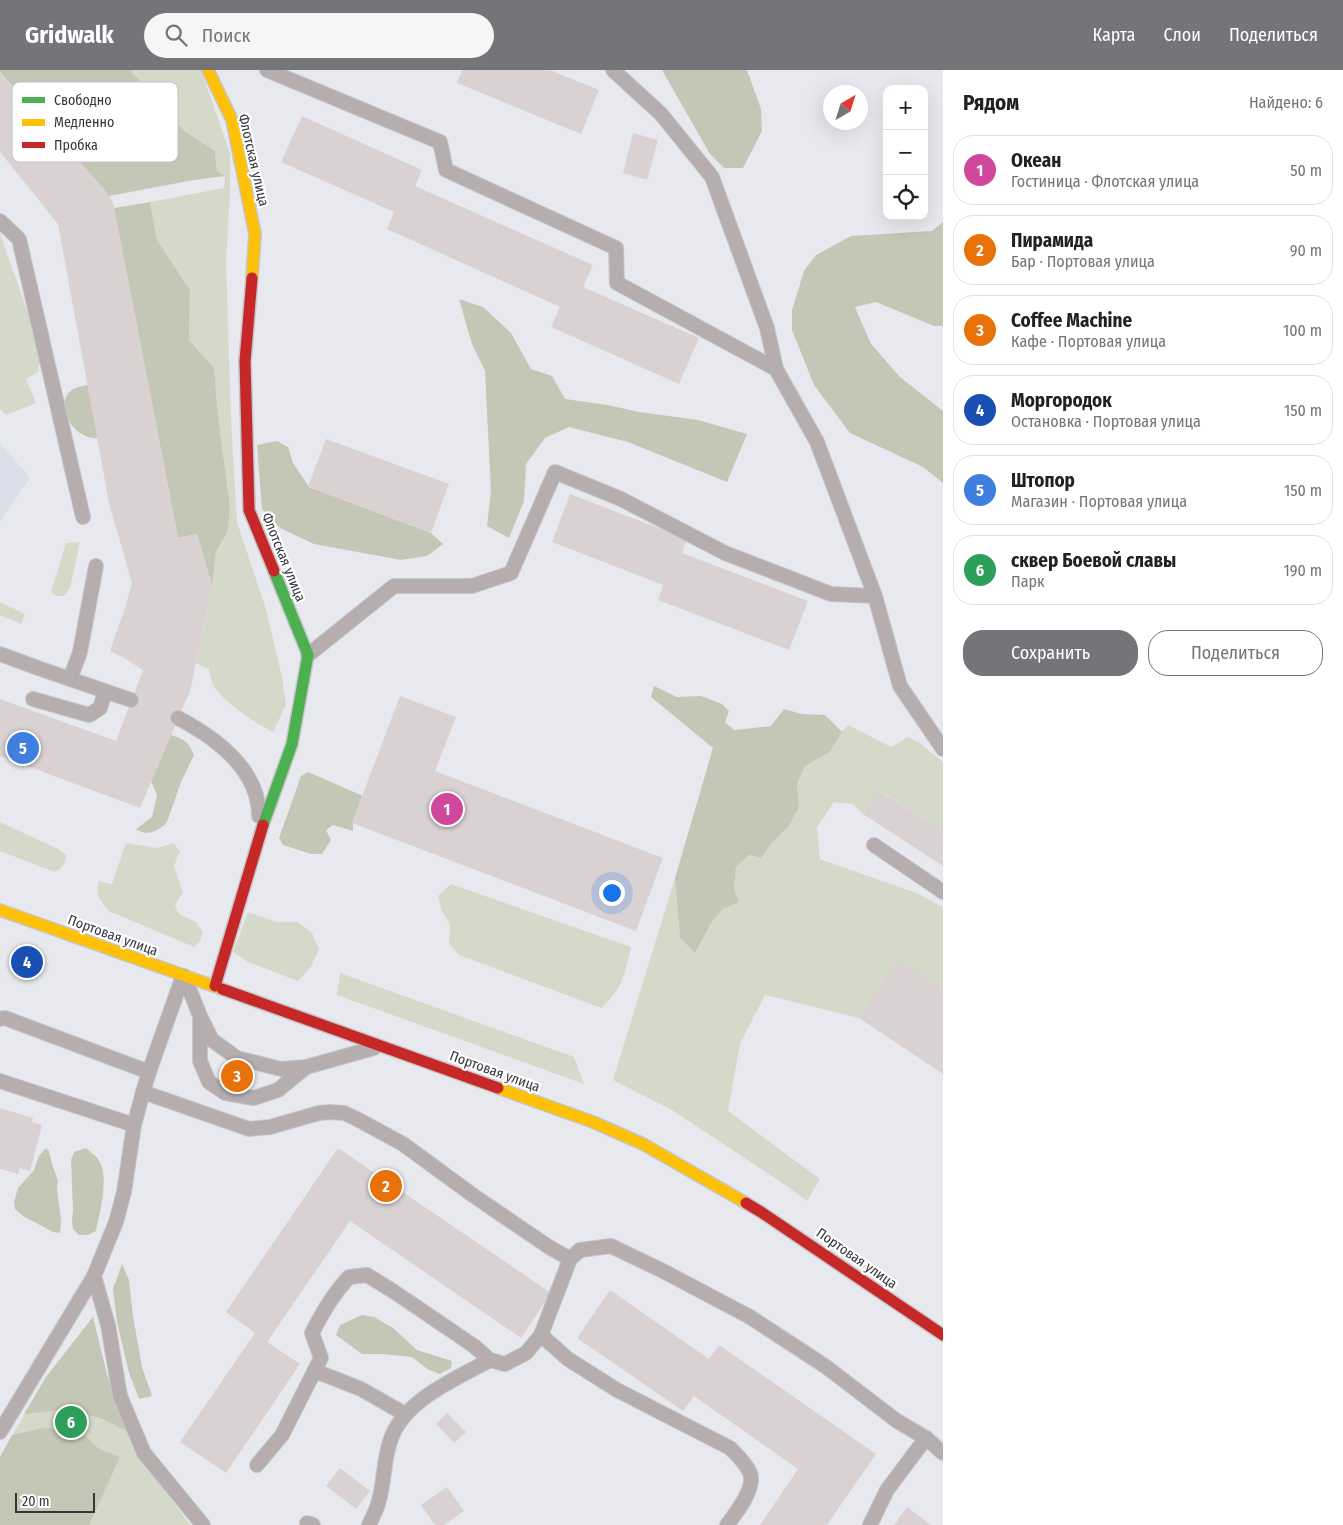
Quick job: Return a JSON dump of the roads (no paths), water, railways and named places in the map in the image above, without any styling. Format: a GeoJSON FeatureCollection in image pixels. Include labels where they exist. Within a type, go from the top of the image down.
{"type":"FeatureCollection","features":[{"type":"Feature","properties":{"kind":"street","name":"Флотская улица"},"geometry":{"type":"LineString","coordinates":[[208,70],[232,120],[254,234],[245,361],[249,510],[308,655]]}},
{"type":"Feature","properties":{"kind":"street"},"geometry":{"type":"LineString","coordinates":[[215,986],[259,837],[292,744],[308,655]]}},
{"type":"Feature","properties":{"kind":"street","name":"Портовая улица"},"geometry":{"type":"LineString","coordinates":[[0,910],[593,1122],[643,1144],[761,1212],[943,1335]]}},
{"type":"Feature","properties":{"kind":"lane"},"geometry":{"type":"LineString","coordinates":[[267,70],[440,142],[446,170],[616,248],[617,282],[776,369]]}},
{"type":"Feature","properties":{"kind":"lane"},"geometry":{"type":"LineString","coordinates":[[613,70],[661,114],[712,177],[767,328],[776,369],[818,442],[875,596],[900,686],[943,749]]}},
{"type":"Feature","properties":{"kind":"lane"},"geometry":{"type":"LineString","coordinates":[[0,221],[19,239],[83,517]]}},
{"type":"Feature","properties":{"kind":"lane"},"geometry":{"type":"LineString","coordinates":[[308,655],[394,586],[472,586],[511,573],[554,472],[621,498],[725,553],[831,594],[875,596]]}},
{"type":"Feature","properties":{"kind":"lane"},"geometry":{"type":"LineString","coordinates":[[70,679],[80,652],[96,566]]}},
{"type":"Feature","properties":{"kind":"lane"},"geometry":{"type":"LineString","coordinates":[[0,654],[132,700]]}},
{"type":"Feature","properties":{"kind":"lane"},"geometry":{"type":"LineString","coordinates":[[33,699],[89,715],[100,708],[105,692]]}},
{"type":"Feature","properties":{"kind":"lane"},"geometry":{"type":"LineString","coordinates":[[178,718],[197,728],[221,745],[249,778],[259,804],[259,837]]}},
{"type":"Feature","properties":{"kind":"lane"},"geometry":{"type":"LineString","coordinates":[[874,846],[943,892]]}},
{"type":"Feature","properties":{"kind":"lane"},"geometry":{"type":"LineString","coordinates":[[184,976],[212,1040],[237,1058],[281,1069],[306,1067],[381,1046]]}},
{"type":"Feature","properties":{"kind":"lane"},"geometry":{"type":"LineString","coordinates":[[0,1432],[94,1276],[118,1215],[124,1192],[134,1125],[149,1072],[184,976]]}},
{"type":"Feature","properties":{"kind":"lane"},"geometry":{"type":"LineString","coordinates":[[200,1016],[200,1060],[209,1082],[225,1093],[254,1098],[278,1090],[306,1067]]}},
{"type":"Feature","properties":{"kind":"lane"},"geometry":{"type":"LineString","coordinates":[[0,1019],[5,1018],[149,1072]]}},
{"type":"Feature","properties":{"kind":"lane"},"geometry":{"type":"LineString","coordinates":[[0,1081],[134,1125]]}},
{"type":"Feature","properties":{"kind":"lane"},"geometry":{"type":"LineString","coordinates":[[143,1092],[249,1129],[270,1127],[319,1113],[344,1113],[403,1144],[474,1196],[570,1259]]}},
{"type":"Feature","properties":{"kind":"lane"},"geometry":{"type":"LineString","coordinates":[[257,1465],[282,1435],[321,1358],[312,1333],[337,1290],[349,1277],[367,1275],[394,1291],[474,1346],[490,1360],[505,1364],[526,1353],[540,1335],[570,1259],[580,1250],[611,1246],[663,1271],[750,1318],[825,1366],[897,1421],[926,1438],[943,1453]]}},
{"type":"Feature","properties":{"kind":"lane"},"geometry":{"type":"LineString","coordinates":[[94,1276],[108,1325],[120,1396],[144,1454],[204,1525]]}},
{"type":"Feature","properties":{"kind":"lane"},"geometry":{"type":"LineString","coordinates":[[540,1335],[568,1359],[617,1390],[730,1448],[750,1474],[749,1488],[744,1502],[727,1525]]}},
{"type":"Feature","properties":{"kind":"lane"},"geometry":{"type":"LineString","coordinates":[[369,1525],[378,1504],[384,1467],[392,1436],[405,1414],[436,1390],[490,1360]]}},
{"type":"Feature","properties":{"kind":"lane"},"geometry":{"type":"LineString","coordinates":[[315,1370],[361,1389],[405,1414]]}},
{"type":"Feature","properties":{"kind":"lane"},"geometry":{"type":"LineString","coordinates":[[870,1525],[887,1490],[926,1438]]}},
{"type":"Feature","properties":{"kind":"place","name":"Штопор"},"geometry":{"type":"Point","coordinates":[23,748]}},
{"type":"Feature","properties":{"kind":"place","name":"Океан"},"geometry":{"type":"Point","coordinates":[447,809]}},
{"type":"Feature","properties":{"kind":"place","name":"Моргородок"},"geometry":{"type":"Point","coordinates":[27,962]}},
{"type":"Feature","properties":{"kind":"place","name":"Coffee Machine"},"geometry":{"type":"Point","coordinates":[237,1076]}},
{"type":"Feature","properties":{"kind":"place","name":"Пирамида"},"geometry":{"type":"Point","coordinates":[386,1186]}},
{"type":"Feature","properties":{"kind":"place","name":"сквер Боевой славы"},"geometry":{"type":"Point","coordinates":[71,1422]}}]}
